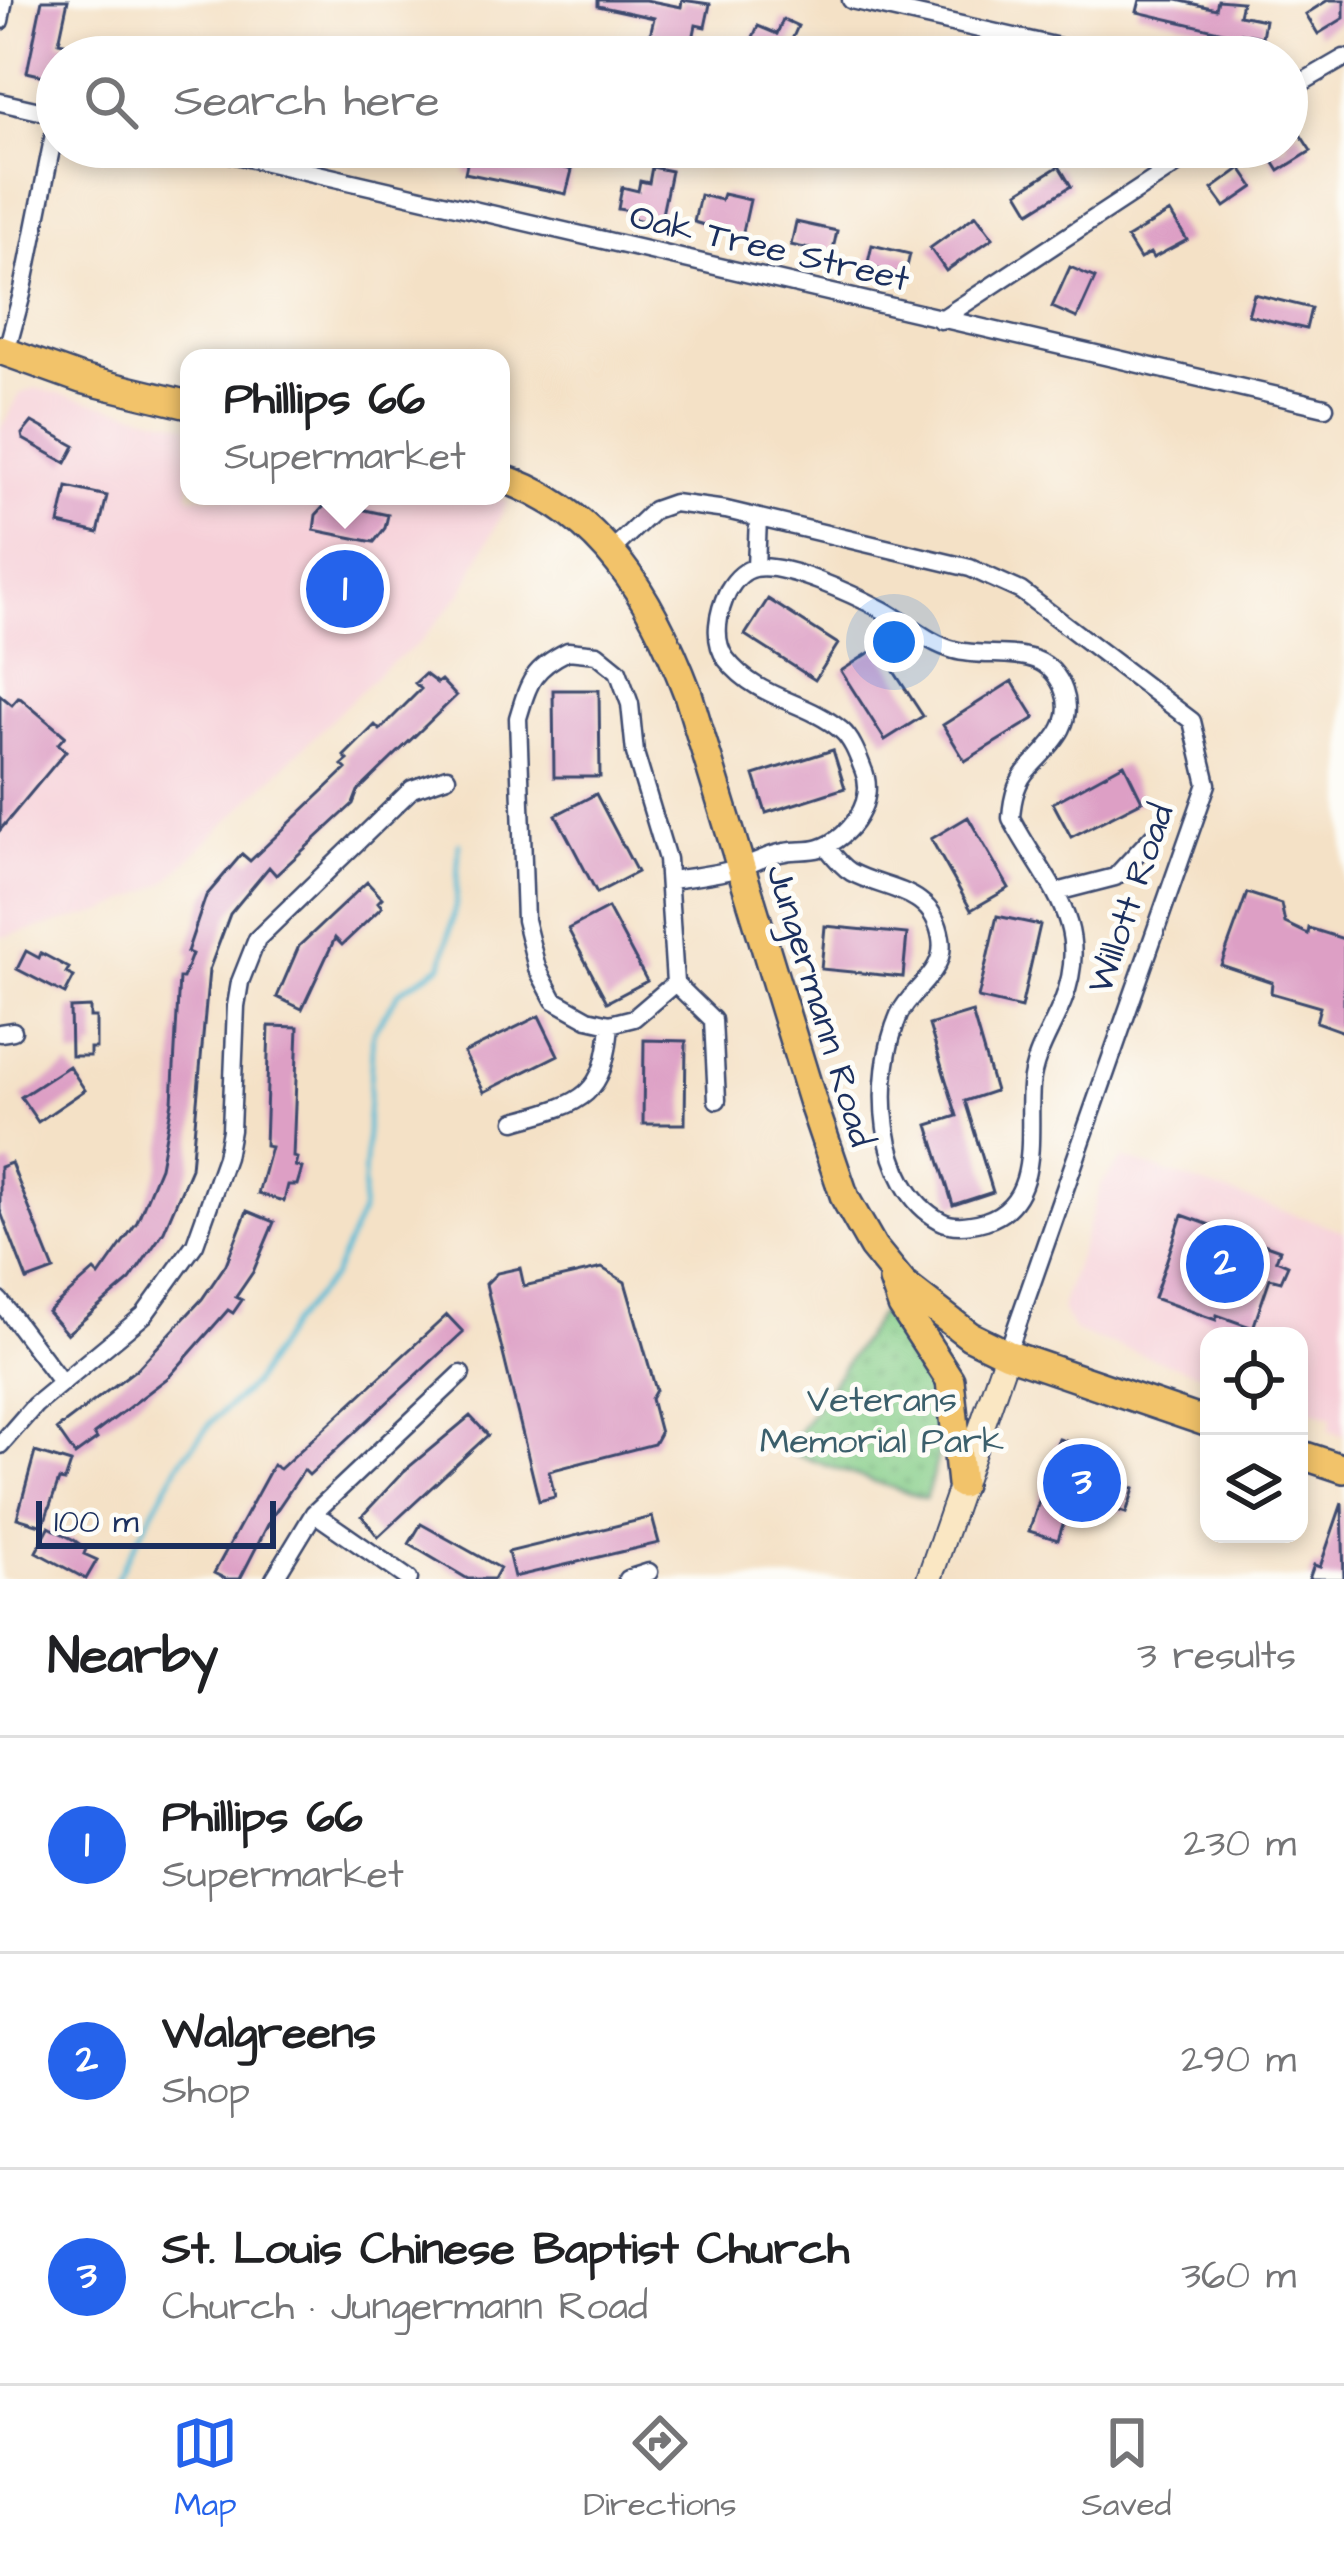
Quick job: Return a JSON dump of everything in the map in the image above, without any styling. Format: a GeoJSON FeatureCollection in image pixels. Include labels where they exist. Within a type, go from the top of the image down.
{"type":"FeatureCollection","features":[{"type":"Feature","properties":{"kind":"main road"},"geometry":{"type":"LineString","coordinates":[[2,357],[180,402]]}},
{"type":"Feature","properties":{"kind":"main road","name":"Jungermann Road"},"geometry":{"type":"LineString","coordinates":[[510,482],[549,500],[612,550],[636,581],[664,632],[688,694],[845,1198],[888,1265],[932,1310],[970,1336],[1007,1354],[1200,1420]]}},
{"type":"Feature","properties":{"kind":"main road"},"geometry":{"type":"LineString","coordinates":[[888,1265],[902,1306],[950,1380],[961,1484]]}},
{"type":"Feature","properties":{"kind":"main road","name":"Willott Road"},"geometry":{"type":"LineString","coordinates":[[929,1579],[1007,1354]]}},
{"type":"Feature","properties":{"kind":"main road"},"geometry":{"type":"LineString","coordinates":[[1308,1457],[1344,1469]]}},
{"type":"Feature","properties":{"kind":"street"},"geometry":{"type":"LineString","coordinates":[[0,21],[4,0]]}},
{"type":"Feature","properties":{"kind":"street"},"geometry":{"type":"LineString","coordinates":[[851,0],[1010,36]]}},
{"type":"Feature","properties":{"kind":"street"},"geometry":{"type":"LineString","coordinates":[[1308,79],[1344,58]]}},
{"type":"Feature","properties":{"kind":"street"},"geometry":{"type":"LineString","coordinates":[[0,102],[36,111]]}},
{"type":"Feature","properties":{"kind":"street"},"geometry":{"type":"LineString","coordinates":[[2,357],[45,168]]}},
{"type":"Feature","properties":{"kind":"street","name":"Oak Tree Street"},"geometry":{"type":"LineString","coordinates":[[291,168],[1325,407]]}},
{"type":"Feature","properties":{"kind":"street"},"geometry":{"type":"LineString","coordinates":[[940,320],[1171,168]]}},
{"type":"Feature","properties":{"kind":"street","name":"Willott Road"},"geometry":{"type":"LineString","coordinates":[[612,550],[655,510],[674,502],[924,554],[1021,591],[1192,722],[1207,784],[1007,1354]]}},
{"type":"Feature","properties":{"kind":"street"},"geometry":{"type":"LineString","coordinates":[[756,567],[758,518]]}},
{"type":"Feature","properties":{"kind":"street"},"geometry":{"type":"LineString","coordinates":[[670,880],[826,846],[856,822],[866,801],[867,777],[845,733],[815,713],[759,688],[722,655],[717,632],[722,606],[743,572],[776,568],[861,600],[939,646],[967,653],[1016,653],[1045,664],[1058,676],[1066,696],[1064,727],[1027,769],[1017,788],[1011,818],[1070,918],[1069,985],[1031,1079],[1029,1171],[1017,1195],[998,1216],[949,1226],[926,1214],[908,1189],[886,1141],[889,1048],[900,1011],[938,964],[941,937],[921,900],[851,872],[826,846]]}},
{"type":"Feature","properties":{"kind":"street"},"geometry":{"type":"LineString","coordinates":[[675,983],[634,1018],[610,1024],[588,1019],[554,1000],[536,968],[525,920],[518,718],[527,687],[542,664],[568,651],[597,654],[618,671],[630,704],[634,752],[670,880],[675,983],[712,1020],[716,1100]]}},
{"type":"Feature","properties":{"kind":"street"},"geometry":{"type":"LineString","coordinates":[[0,1445],[14,1424],[144,1315],[183,1264],[209,1212],[231,1130],[240,982],[257,939],[398,800],[423,783],[447,777]]}},
{"type":"Feature","properties":{"kind":"street"},"geometry":{"type":"LineString","coordinates":[[1058,892],[1115,877],[1153,836]]}},
{"type":"Feature","properties":{"kind":"street"},"geometry":{"type":"LineString","coordinates":[[515,1121],[574,1105],[593,1086],[608,1060],[610,1024]]}},
{"type":"Feature","properties":{"kind":"street"},"geometry":{"type":"LineString","coordinates":[[0,1301],[62,1383]]}},
{"type":"Feature","properties":{"kind":"street"},"geometry":{"type":"LineString","coordinates":[[274,1579],[314,1513],[461,1374]]}},
{"type":"Feature","properties":{"kind":"street"},"geometry":{"type":"LineString","coordinates":[[314,1513],[409,1579]]}},
{"type":"Feature","properties":{"kind":"street"},"geometry":{"type":"LineString","coordinates":[[627,1579],[650,1572]]}},
{"type":"Feature","properties":{"kind":"shaded area"},"geometry":{"type":"Polygon","coordinates":[[[35,388],[180,424],[180,505],[506,505],[461,594],[418,644],[383,669],[165,883],[106,911],[3,937],[0,430],[20,394],[35,388]]]}},
{"type":"Feature","properties":{"kind":"shaded area"},"geometry":{"type":"Polygon","coordinates":[[[1123,1158],[1344,1231],[1344,1436],[1329,1431],[1332,1417],[1308,1409],[1308,1327],[1200,1327],[1200,1374],[1075,1332],[1061,1308],[1102,1183],[1123,1158]]]}},
{"type":"Feature","properties":{"kind":"green space","name":"Veterans Memorial Park"},"geometry":{"type":"Polygon","coordinates":[[[881,1312],[921,1355],[940,1396],[940,1442],[925,1499],[787,1449],[881,1312]]]}},
{"type":"Feature","properties":{"kind":"building"},"geometry":{"type":"Polygon","coordinates":[[[42,0],[68,0],[60,36],[36,36],[36,74],[27,72],[42,0]]]}},
{"type":"Feature","properties":{"kind":"building"},"geometry":{"type":"Polygon","coordinates":[[[598,0],[646,0],[681,7],[682,0],[710,4],[705,27],[696,25],[694,36],[650,35],[654,18],[598,6],[598,0]]]}},
{"type":"Feature","properties":{"kind":"building"},"geometry":{"type":"Polygon","coordinates":[[[1140,0],[1177,0],[1216,9],[1218,0],[1242,2],[1239,15],[1265,20],[1262,36],[1240,36],[1137,12],[1140,0]]]}},
{"type":"Feature","properties":{"kind":"building"},"geometry":{"type":"Polygon","coordinates":[[[1328,0],[1344,0],[1344,18],[1318,34],[1306,14],[1328,0]]]}},
{"type":"Feature","properties":{"kind":"building"},"geometry":{"type":"Polygon","coordinates":[[[783,19],[798,26],[793,36],[753,36],[758,26],[777,34],[783,19]]]}},
{"type":"Feature","properties":{"kind":"building"},"geometry":{"type":"Polygon","coordinates":[[[466,168],[572,170],[566,194],[465,173],[466,168]]]}},
{"type":"Feature","properties":{"kind":"building"},"geometry":{"type":"Polygon","coordinates":[[[652,168],[671,171],[660,224],[628,218],[630,211],[618,209],[622,187],[638,191],[640,181],[649,183],[652,168]]]}},
{"type":"Feature","properties":{"kind":"building"},"geometry":{"type":"Polygon","coordinates":[[[1056,168],[1071,186],[1030,212],[1018,192],[1056,168]]]}},
{"type":"Feature","properties":{"kind":"building"},"geometry":{"type":"Polygon","coordinates":[[[1241,168],[1254,187],[1225,207],[1212,189],[1241,168]]]}},
{"type":"Feature","properties":{"kind":"building"},"geometry":{"type":"Polygon","coordinates":[[[723,194],[750,200],[742,236],[694,222],[700,195],[721,200],[723,194]]]}},
{"type":"Feature","properties":{"kind":"building"},"geometry":{"type":"Polygon","coordinates":[[[1170,212],[1187,240],[1153,258],[1150,253],[1140,259],[1127,238],[1170,212]]]}},
{"type":"Feature","properties":{"kind":"building"},"geometry":{"type":"Polygon","coordinates":[[[976,215],[993,238],[946,271],[930,248],[976,215]]]}},
{"type":"Feature","properties":{"kind":"building"},"geometry":{"type":"Polygon","coordinates":[[[796,222],[837,231],[832,254],[791,245],[796,222]]]}},
{"type":"Feature","properties":{"kind":"building"},"geometry":{"type":"Polygon","coordinates":[[[872,245],[910,254],[905,275],[867,267],[872,245]]]}},
{"type":"Feature","properties":{"kind":"building"},"geometry":{"type":"Polygon","coordinates":[[[1070,267],[1095,278],[1077,318],[1052,307],[1070,267]]]}},
{"type":"Feature","properties":{"kind":"building"},"geometry":{"type":"Polygon","coordinates":[[[1254,294],[1311,308],[1306,329],[1248,315],[1254,294]]]}},
{"type":"Feature","properties":{"kind":"building"},"geometry":{"type":"Polygon","coordinates":[[[32,422],[75,446],[66,463],[23,439],[32,422]]]}},
{"type":"Feature","properties":{"kind":"building"},"geometry":{"type":"Polygon","coordinates":[[[67,487],[107,496],[98,533],[59,524],[67,487]]]}},
{"type":"Feature","properties":{"kind":"building"},"geometry":{"type":"Polygon","coordinates":[[[325,505],[342,505],[388,515],[374,542],[314,530],[316,515],[325,505]]]}},
{"type":"Feature","properties":{"kind":"building"},"geometry":{"type":"Polygon","coordinates":[[[323,569],[374,581],[369,602],[348,619],[336,617],[316,597],[323,569]]]}},
{"type":"Feature","properties":{"kind":"building"},"geometry":{"type":"Polygon","coordinates":[[[768,599],[838,644],[815,680],[745,635],[768,599]]]}},
{"type":"Feature","properties":{"kind":"building"},"geometry":{"type":"Polygon","coordinates":[[[878,647],[923,716],[885,740],[841,671],[878,647]]]}},
{"type":"Feature","properties":{"kind":"building"},"geometry":{"type":"Polygon","coordinates":[[[425,674],[437,683],[441,680],[456,696],[358,791],[353,804],[276,875],[269,867],[230,914],[209,970],[191,1168],[164,1231],[130,1280],[67,1334],[48,1312],[94,1271],[99,1276],[137,1222],[160,1167],[172,1102],[179,978],[192,954],[187,952],[206,896],[242,854],[250,861],[346,769],[344,756],[375,725],[380,730],[421,689],[415,683],[425,674]]]}},
{"type":"Feature","properties":{"kind":"building"},"geometry":{"type":"Polygon","coordinates":[[[1012,681],[1035,718],[965,761],[943,725],[1012,681]]]}},
{"type":"Feature","properties":{"kind":"building"},"geometry":{"type":"Polygon","coordinates":[[[553,690],[599,690],[600,777],[554,777],[553,690]]]}},
{"type":"Feature","properties":{"kind":"building"},"geometry":{"type":"Polygon","coordinates":[[[0,695],[12,705],[19,697],[65,736],[58,744],[66,751],[0,830],[0,695]]]}},
{"type":"Feature","properties":{"kind":"building"},"geometry":{"type":"Polygon","coordinates":[[[833,750],[845,788],[766,813],[754,775],[833,750]]]}},
{"type":"Feature","properties":{"kind":"building"},"geometry":{"type":"Polygon","coordinates":[[[1124,764],[1142,801],[1071,837],[1053,803],[1124,764]]]}},
{"type":"Feature","properties":{"kind":"building"},"geometry":{"type":"Polygon","coordinates":[[[596,794],[637,872],[597,893],[556,815],[596,794]]]}},
{"type":"Feature","properties":{"kind":"building"},"geometry":{"type":"Polygon","coordinates":[[[968,817],[1009,888],[971,910],[931,839],[968,817]]]}},
{"type":"Feature","properties":{"kind":"building"},"geometry":{"type":"Polygon","coordinates":[[[367,882],[382,898],[378,902],[382,907],[342,945],[335,938],[302,1009],[277,997],[299,946],[367,882]]]}},
{"type":"Feature","properties":{"kind":"building"},"geometry":{"type":"Polygon","coordinates":[[[1247,893],[1281,904],[1285,923],[1308,934],[1309,928],[1344,939],[1344,1032],[1316,1022],[1320,1007],[1271,993],[1272,982],[1221,965],[1247,893]]]}},
{"type":"Feature","properties":{"kind":"building"},"geometry":{"type":"Polygon","coordinates":[[[608,908],[647,981],[607,1002],[568,929],[608,908]]]}},
{"type":"Feature","properties":{"kind":"building"},"geometry":{"type":"Polygon","coordinates":[[[997,916],[1040,925],[1021,1008],[978,998],[997,916]]]}},
{"type":"Feature","properties":{"kind":"building"},"geometry":{"type":"Polygon","coordinates":[[[825,926],[907,934],[903,977],[821,969],[825,926]]]}},
{"type":"Feature","properties":{"kind":"building"},"geometry":{"type":"Polygon","coordinates":[[[26,951],[39,958],[41,953],[69,968],[66,973],[74,977],[65,994],[17,969],[26,951]]]}},
{"type":"Feature","properties":{"kind":"building"},"geometry":{"type":"Polygon","coordinates":[[[90,1007],[90,1017],[96,1017],[96,1048],[90,1048],[90,1056],[71,1056],[70,1008],[90,1007]]]}},
{"type":"Feature","properties":{"kind":"building"},"geometry":{"type":"Polygon","coordinates":[[[972,1012],[995,1091],[965,1101],[993,1192],[953,1205],[928,1125],[957,1116],[929,1025],[972,1012]]]}},
{"type":"Feature","properties":{"kind":"building"},"geometry":{"type":"Polygon","coordinates":[[[539,1016],[558,1055],[484,1092],[464,1053],[539,1016]]]}},
{"type":"Feature","properties":{"kind":"building"},"geometry":{"type":"Polygon","coordinates":[[[269,1026],[298,1027],[293,1157],[297,1158],[295,1166],[302,1168],[297,1185],[288,1185],[284,1201],[258,1194],[271,1147],[265,1146],[269,1026]]]}},
{"type":"Feature","properties":{"kind":"building"},"geometry":{"type":"Polygon","coordinates":[[[644,1040],[686,1041],[685,1124],[643,1124],[644,1040]]]}},
{"type":"Feature","properties":{"kind":"building"},"geometry":{"type":"Polygon","coordinates":[[[69,1066],[85,1090],[38,1122],[21,1097],[69,1066]]]}},
{"type":"Feature","properties":{"kind":"building"},"geometry":{"type":"Polygon","coordinates":[[[11,1163],[54,1270],[27,1280],[0,1210],[0,1167],[11,1163]]]}},
{"type":"Feature","properties":{"kind":"building"},"geometry":{"type":"Polygon","coordinates":[[[247,1211],[274,1222],[253,1272],[236,1297],[242,1300],[233,1313],[228,1310],[169,1377],[94,1434],[97,1439],[75,1455],[57,1429],[138,1368],[202,1299],[226,1264],[247,1211]]]}},
{"type":"Feature","properties":{"kind":"building"},"geometry":{"type":"Polygon","coordinates":[[[1182,1215],[1280,1250],[1276,1260],[1288,1265],[1281,1281],[1270,1278],[1253,1327],[1217,1315],[1216,1320],[1154,1298],[1182,1215]]]}},
{"type":"Feature","properties":{"kind":"building"},"geometry":{"type":"Polygon","coordinates":[[[520,1268],[524,1286],[602,1268],[625,1282],[656,1390],[651,1399],[660,1433],[654,1444],[549,1471],[555,1497],[539,1501],[486,1284],[497,1273],[520,1268]]]}},
{"type":"Feature","properties":{"kind":"building"},"geometry":{"type":"Polygon","coordinates":[[[447,1315],[463,1332],[309,1475],[304,1470],[272,1517],[240,1579],[214,1573],[273,1465],[280,1469],[447,1315]]]}},
{"type":"Feature","properties":{"kind":"building"},"geometry":{"type":"Polygon","coordinates":[[[470,1416],[488,1435],[378,1537],[362,1516],[404,1471],[470,1416]]]}},
{"type":"Feature","properties":{"kind":"building"},"geometry":{"type":"Polygon","coordinates":[[[1059,1439],[1088,1448],[1082,1469],[1134,1489],[1126,1513],[1085,1499],[1080,1516],[1067,1512],[1058,1540],[1029,1531],[1046,1480],[1042,1478],[1059,1439]]]}},
{"type":"Feature","properties":{"kind":"building"},"geometry":{"type":"Polygon","coordinates":[[[35,1452],[71,1463],[65,1481],[59,1480],[43,1526],[17,1518],[35,1452]]]}},
{"type":"Feature","properties":{"kind":"building"},"geometry":{"type":"Polygon","coordinates":[[[1342,1503],[1344,1579],[1309,1579],[1314,1565],[1320,1567],[1342,1503]]]}},
{"type":"Feature","properties":{"kind":"building"},"geometry":{"type":"Polygon","coordinates":[[[652,1517],[659,1543],[514,1577],[508,1552],[652,1517]]]}},
{"type":"Feature","properties":{"kind":"building"},"geometry":{"type":"Polygon","coordinates":[[[421,1524],[500,1568],[494,1579],[468,1579],[409,1544],[421,1524]]]}},
{"type":"Feature","properties":{"kind":"building"},"geometry":{"type":"Polygon","coordinates":[[[49,1527],[97,1560],[86,1579],[36,1552],[49,1527]]]}},
{"type":"Feature","properties":{"kind":"waterway"},"geometry":{"type":"LineString","coordinates":[[116,1579],[180,1462],[213,1420],[252,1385],[290,1325],[333,1276],[362,1212],[373,1032],[400,991],[442,965],[456,903],[459,843]]}},
{"type":"Feature","properties":{"kind":"place","name":"Phillips 66"},"geometry":{"type":"Point","coordinates":[345,589]}},
{"type":"Feature","properties":{"kind":"place","name":"Walgreens"},"geometry":{"type":"Point","coordinates":[1225,1264]}},
{"type":"Feature","properties":{"kind":"place","name":"St. Louis Chinese Baptist Church"},"geometry":{"type":"Point","coordinates":[1082,1483]}}]}
